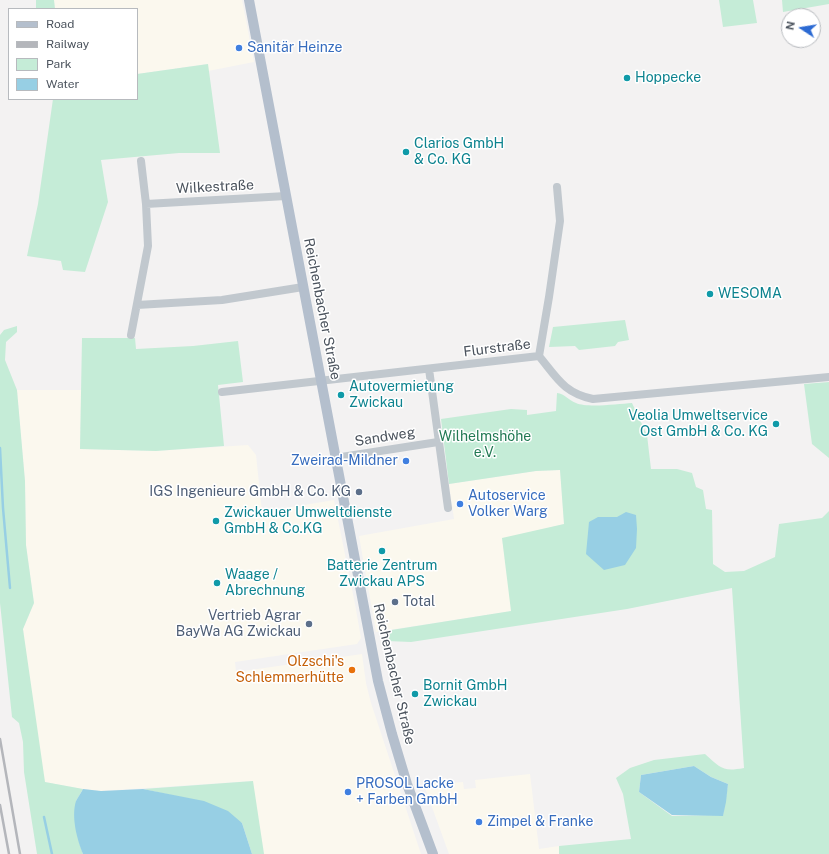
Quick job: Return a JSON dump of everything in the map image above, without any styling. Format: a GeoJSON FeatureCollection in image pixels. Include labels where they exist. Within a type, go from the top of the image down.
{"type":"FeatureCollection","features":[{"type":"Feature","properties":{"kind":"main road","name":"Reichenbacher Straße"},"geometry":{"type":"LineString","coordinates":[[249,0],[335,458],[383,702],[409,792],[432,854]]}},
{"type":"Feature","properties":{"kind":"street"},"geometry":{"type":"LineString","coordinates":[[131,335],[148,246],[146,204],[141,161]]}},
{"type":"Feature","properties":{"kind":"street"},"geometry":{"type":"LineString","coordinates":[[539,356],[550,297],[560,221],[557,187]]}},
{"type":"Feature","properties":{"kind":"street","name":"Wilkestraße"},"geometry":{"type":"LineString","coordinates":[[146,204],[286,196]]}},
{"type":"Feature","properties":{"kind":"street"},"geometry":{"type":"LineString","coordinates":[[137,305],[222,300],[303,287]]}},
{"type":"Feature","properties":{"kind":"street","name":"Flurstraße"},"geometry":{"type":"LineString","coordinates":[[222,392],[539,356],[567,389],[580,396],[594,398],[829,377]]}},
{"type":"Feature","properties":{"kind":"street"},"geometry":{"type":"LineString","coordinates":[[429,369],[448,508]]}},
{"type":"Feature","properties":{"kind":"street","name":"Sandweg"},"geometry":{"type":"LineString","coordinates":[[335,458],[438,442]]}},
{"type":"Feature","properties":{"kind":"shaded area"},"geometry":{"type":"Polygon","coordinates":[[[54,0],[242,0],[254,62],[208,71],[207,64],[138,74],[138,8],[55,8],[54,0]]]}},
{"type":"Feature","properties":{"kind":"shaded area"},"geometry":{"type":"Polygon","coordinates":[[[17,390],[81,390],[80,449],[156,451],[248,445],[256,455],[262,512],[334,500],[361,638],[357,644],[235,662],[236,672],[362,654],[366,683],[371,703],[421,854],[264,854],[252,781],[101,791],[45,782],[34,735],[23,629],[34,603],[26,545],[25,481],[17,390]]]}},
{"type":"Feature","properties":{"kind":"shaded area"},"geometry":{"type":"Polygon","coordinates":[[[560,470],[564,524],[502,539],[512,611],[376,632],[359,536],[454,519],[449,484],[536,471],[560,470]]]}},
{"type":"Feature","properties":{"kind":"shaded area"},"geometry":{"type":"Polygon","coordinates":[[[530,774],[539,849],[559,846],[559,854],[449,854],[424,785],[463,782],[464,789],[476,788],[475,780],[530,774]]]}},
{"type":"Feature","properties":{"kind":"green space"},"geometry":{"type":"Polygon","coordinates":[[[36,0],[54,0],[55,8],[36,8],[36,0]]]}},
{"type":"Feature","properties":{"kind":"green space"},"geometry":{"type":"Polygon","coordinates":[[[719,0],[753,0],[757,23],[723,27],[719,0]]]}},
{"type":"Feature","properties":{"kind":"green space"},"geometry":{"type":"Polygon","coordinates":[[[782,0],[829,0],[829,4],[806,8],[783,8],[782,0]]]}},
{"type":"Feature","properties":{"kind":"green space"},"geometry":{"type":"Polygon","coordinates":[[[208,64],[220,153],[179,153],[101,160],[108,202],[85,272],[63,270],[61,261],[27,256],[38,204],[53,100],[138,100],[138,74],[208,64]]]}},
{"type":"Feature","properties":{"kind":"green space"},"geometry":{"type":"Polygon","coordinates":[[[625,320],[629,340],[618,342],[615,346],[579,350],[575,346],[549,347],[553,327],[625,320]]]}},
{"type":"Feature","properties":{"kind":"green space"},"geometry":{"type":"Polygon","coordinates":[[[17,326],[17,332],[6,342],[5,360],[17,390],[25,481],[26,545],[34,603],[23,629],[45,782],[83,789],[76,801],[79,842],[83,854],[37,854],[24,772],[23,742],[19,723],[12,717],[0,603],[0,335],[4,330],[17,326]]]}},
{"type":"Feature","properties":{"kind":"green space"},"geometry":{"type":"Polygon","coordinates":[[[82,338],[135,338],[136,349],[193,346],[238,341],[243,382],[218,385],[224,446],[156,451],[80,449],[82,338]]]}},
{"type":"Feature","properties":{"kind":"green space"},"geometry":{"type":"Polygon","coordinates":[[[829,382],[829,458],[812,444],[804,384],[829,382]]]}},
{"type":"Feature","properties":{"kind":"green space","name":"Wilhelmshöhe e.V."},"geometry":{"type":"Polygon","coordinates":[[[557,393],[573,402],[587,405],[632,403],[647,435],[651,469],[677,469],[692,473],[696,487],[703,490],[706,509],[712,510],[713,564],[725,572],[744,571],[775,557],[779,524],[822,518],[829,511],[829,854],[559,854],[559,846],[631,839],[623,794],[616,778],[630,768],[654,760],[705,754],[722,768],[744,768],[732,588],[627,609],[411,642],[387,641],[385,631],[511,611],[502,538],[564,524],[560,470],[536,471],[449,484],[441,419],[511,409],[527,410],[527,415],[556,411],[557,393]],[[694,766],[641,775],[639,792],[672,816],[723,815],[728,784],[711,777],[694,766]]]}},
{"type":"Feature","properties":{"kind":"green space"},"geometry":{"type":"Polygon","coordinates":[[[253,781],[264,854],[252,854],[242,823],[180,797],[143,789],[253,781]]]}},
{"type":"Feature","properties":{"kind":"water"},"geometry":{"type":"Polygon","coordinates":[[[626,512],[636,515],[636,548],[625,565],[604,570],[586,554],[589,522],[598,517],[617,517],[626,512]]]}},
{"type":"Feature","properties":{"kind":"water"},"geometry":{"type":"Polygon","coordinates":[[[694,766],[711,777],[728,784],[723,816],[672,815],[639,792],[641,775],[694,766]]]}},
{"type":"Feature","properties":{"kind":"water"},"geometry":{"type":"Polygon","coordinates":[[[83,789],[101,791],[143,789],[204,801],[228,811],[242,823],[252,854],[83,854],[77,835],[74,814],[76,801],[83,789]]]}},
{"type":"Feature","properties":{"kind":"waterway"},"geometry":{"type":"LineString","coordinates":[[0,448],[3,508],[10,588]]}},
{"type":"Feature","properties":{"kind":"waterway"},"geometry":{"type":"LineString","coordinates":[[44,817],[52,854]]}},
{"type":"Feature","properties":{"kind":"railway"},"geometry":{"type":"LineString","coordinates":[[0,739],[20,854]]}},
{"type":"Feature","properties":{"kind":"railway"},"geometry":{"type":"LineString","coordinates":[[0,805],[9,854]]}},
{"type":"Feature","properties":{"kind":"place","name":"Sanitär Heinze"},"geometry":{"type":"Point","coordinates":[239,48]}},
{"type":"Feature","properties":{"kind":"place","name":"Hoppecke"},"geometry":{"type":"Point","coordinates":[627,78]}},
{"type":"Feature","properties":{"kind":"place","name":"Clarios GmbH & Co. KG"},"geometry":{"type":"Point","coordinates":[406,152]}},
{"type":"Feature","properties":{"kind":"place","name":"WESOMA"},"geometry":{"type":"Point","coordinates":[710,294]}},
{"type":"Feature","properties":{"kind":"place","name":"Autovermietung Zwickau"},"geometry":{"type":"Point","coordinates":[341,395]}},
{"type":"Feature","properties":{"kind":"place","name":"Veolia Umweltservice Ost GmbH & Co. KG"},"geometry":{"type":"Point","coordinates":[776,424]}},
{"type":"Feature","properties":{"kind":"place","name":"Zweirad-Mildner"},"geometry":{"type":"Point","coordinates":[406,461]}},
{"type":"Feature","properties":{"kind":"place","name":"IGS Ingenieure GmbH & Co. KG"},"geometry":{"type":"Point","coordinates":[359,492]}},
{"type":"Feature","properties":{"kind":"place","name":"Autoservice Volker Warg"},"geometry":{"type":"Point","coordinates":[460,504]}},
{"type":"Feature","properties":{"kind":"place","name":"Zwickauer Umweltdienste GmbH & Co.KG"},"geometry":{"type":"Point","coordinates":[216,521]}},
{"type":"Feature","properties":{"kind":"place","name":"Batterie Zentrum Zwickau APS"},"geometry":{"type":"Point","coordinates":[382,551]}},
{"type":"Feature","properties":{"kind":"place","name":"Waage / Abrechnung"},"geometry":{"type":"Point","coordinates":[217,583]}},
{"type":"Feature","properties":{"kind":"place","name":"Total"},"geometry":{"type":"Point","coordinates":[395,602]}},
{"type":"Feature","properties":{"kind":"place","name":"Vertrieb Agrar BayWa AG Zwickau"},"geometry":{"type":"Point","coordinates":[309,624]}},
{"type":"Feature","properties":{"kind":"place","name":"Olzschi's Schlemmerhütte"},"geometry":{"type":"Point","coordinates":[352,670]}},
{"type":"Feature","properties":{"kind":"place","name":"Bornit GmbH Zwickau"},"geometry":{"type":"Point","coordinates":[415,694]}},
{"type":"Feature","properties":{"kind":"place","name":"PROSOL Lacke + Farben GmbH"},"geometry":{"type":"Point","coordinates":[348,792]}},
{"type":"Feature","properties":{"kind":"place","name":"Zimpel & Franke"},"geometry":{"type":"Point","coordinates":[479,822]}}]}
